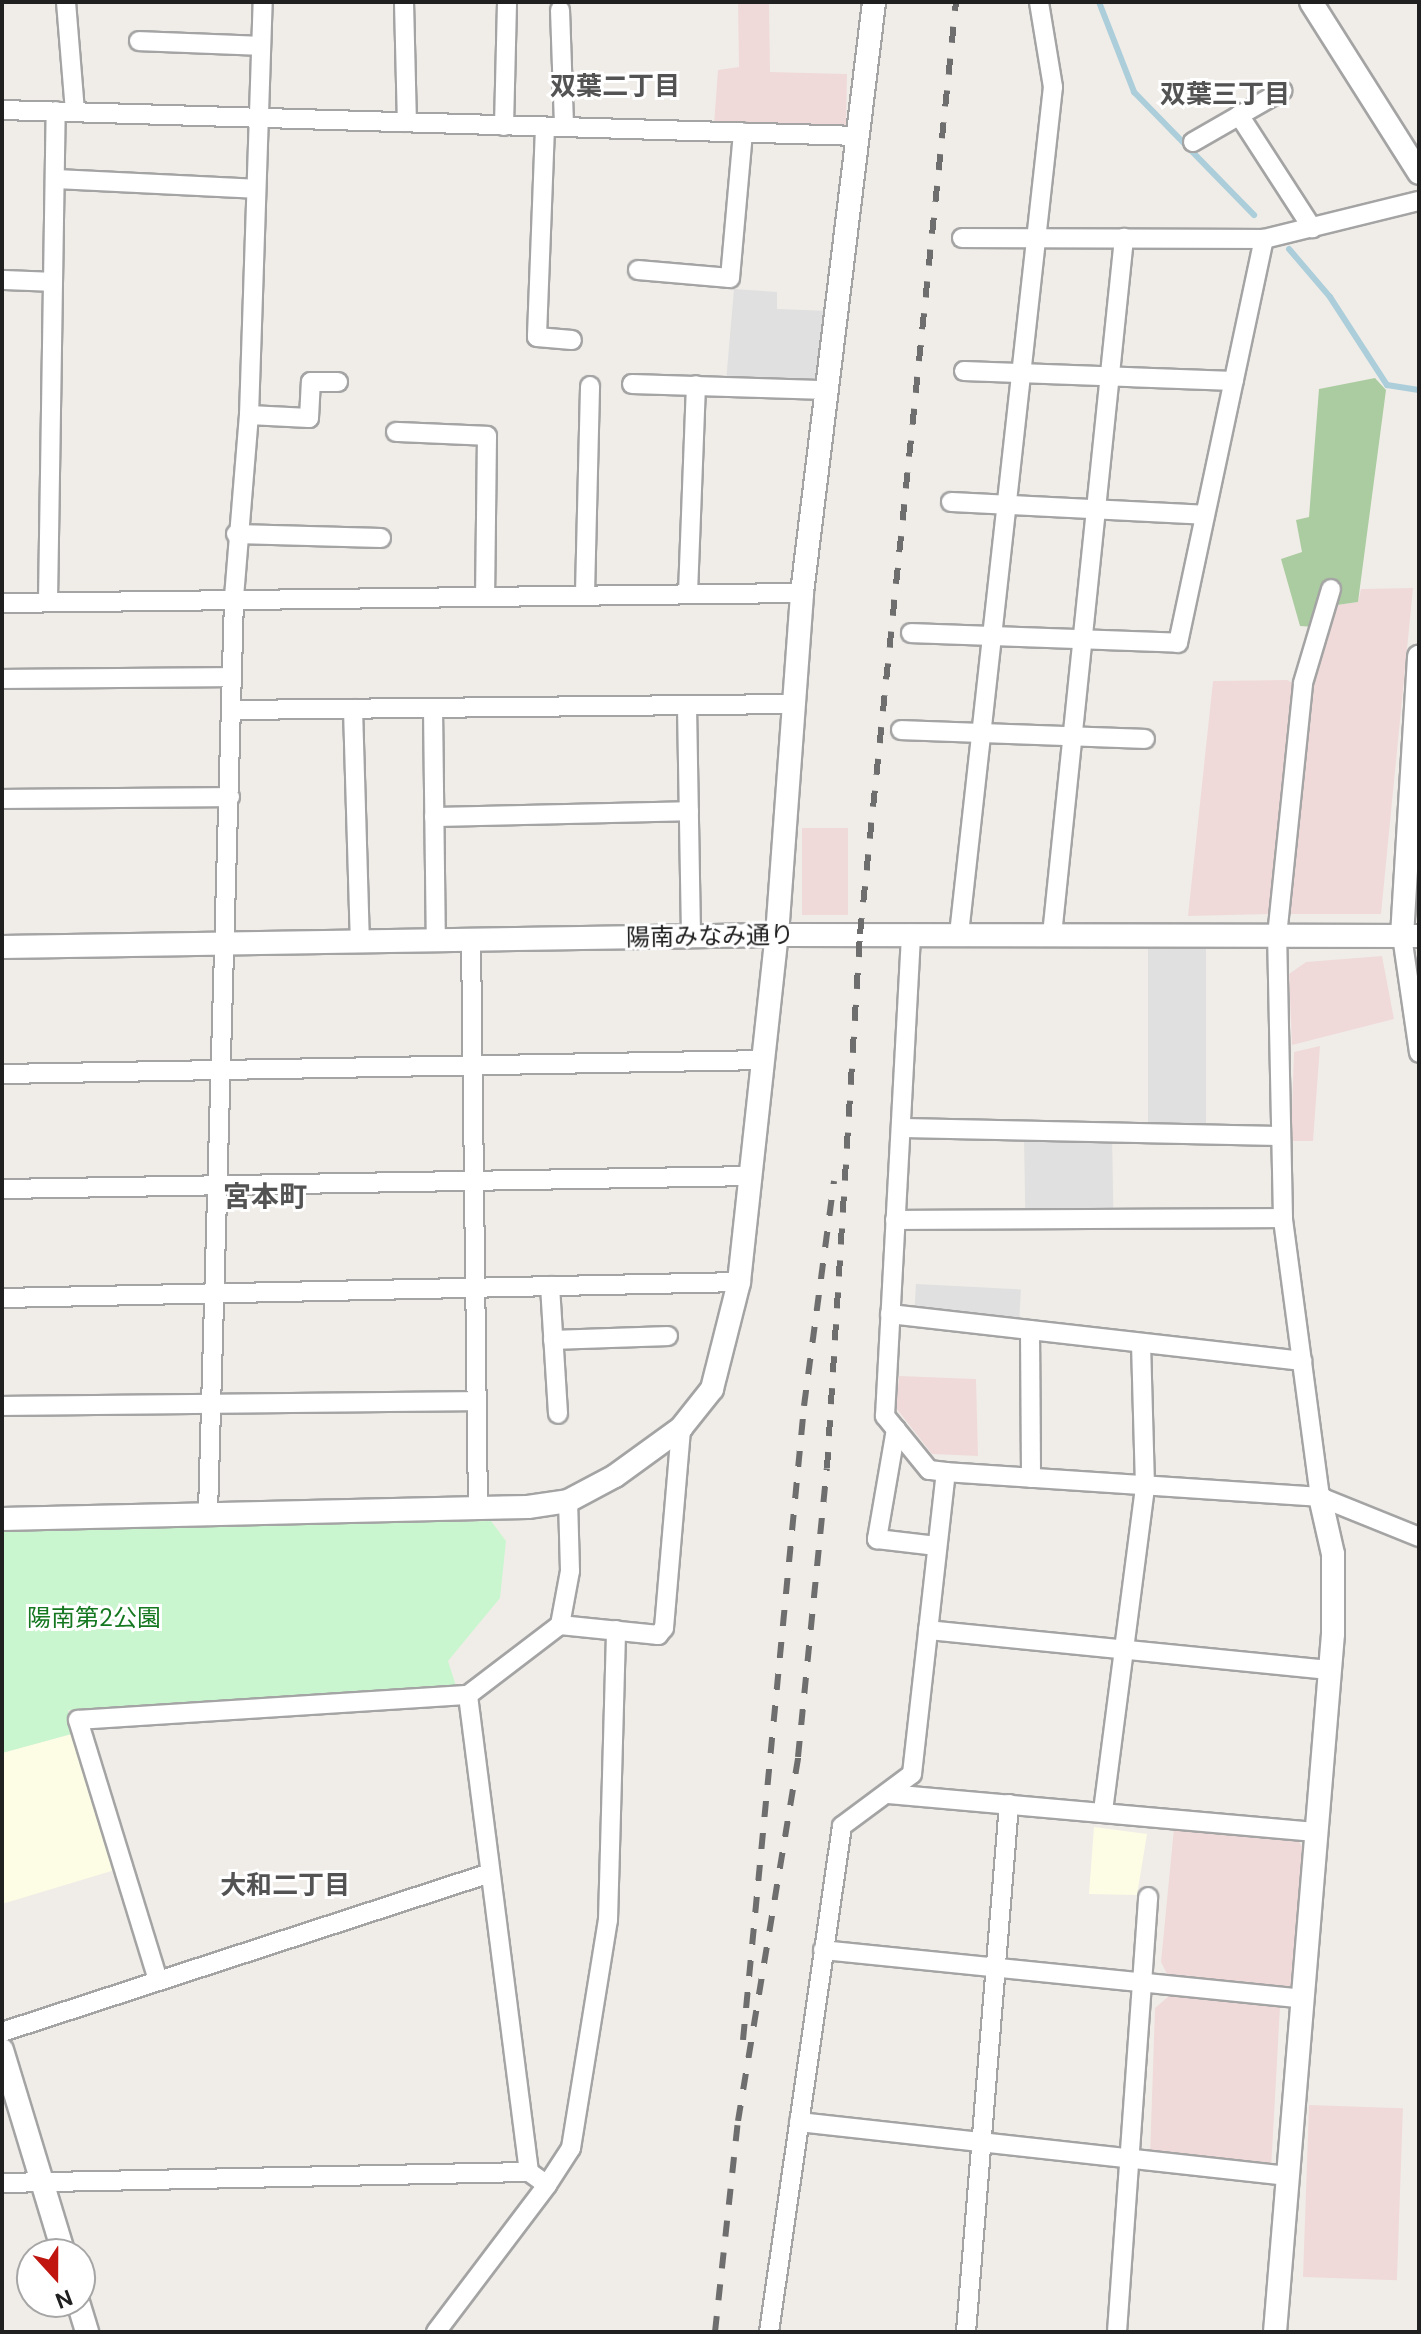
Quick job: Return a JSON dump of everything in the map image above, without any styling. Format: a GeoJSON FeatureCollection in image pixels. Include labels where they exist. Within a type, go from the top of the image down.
{"type":"FeatureCollection","features":[{"type":"Feature","properties":{"kind":"street"},"geometry":{"type":"LineString","coordinates":[[48,601],[55,179],[65,112],[66,2]]}},
{"type":"Feature","properties":{"kind":"street"},"geometry":{"type":"LineString","coordinates":[[208,1513],[227,943],[236,534],[249,415],[263,2]]}},
{"type":"Feature","properties":{"kind":"street"},"geometry":{"type":"LineString","coordinates":[[404,2],[407,122]]}},
{"type":"Feature","properties":{"kind":"street"},"geometry":{"type":"LineString","coordinates":[[504,126],[507,2]]}},
{"type":"Feature","properties":{"kind":"street"},"geometry":{"type":"LineString","coordinates":[[2,1519],[478,1508],[568,1501],[615,1476],[681,1428],[712,1389],[739,1282],[777,935],[802,593],[874,2]]}},
{"type":"Feature","properties":{"kind":"street"},"geometry":{"type":"LineString","coordinates":[[959,934],[1053,87],[1039,2]]}},
{"type":"Feature","properties":{"kind":"street"},"geometry":{"type":"LineString","coordinates":[[1311,2],[1419,173]]}},
{"type":"Feature","properties":{"kind":"street"},"geometry":{"type":"LineString","coordinates":[[560,10],[537,337],[572,340]]}},
{"type":"Feature","properties":{"kind":"street"},"geometry":{"type":"LineString","coordinates":[[139,41],[261,46]]}},
{"type":"Feature","properties":{"kind":"street"},"geometry":{"type":"LineString","coordinates":[[1193,142],[1282,91]]}},
{"type":"Feature","properties":{"kind":"street"},"geometry":{"type":"LineString","coordinates":[[2,110],[858,136]]}},
{"type":"Feature","properties":{"kind":"street"},"geometry":{"type":"LineString","coordinates":[[1239,115],[1312,228]]}},
{"type":"Feature","properties":{"kind":"street"},"geometry":{"type":"LineString","coordinates":[[638,270],[730,278],[743,133]]}},
{"type":"Feature","properties":{"kind":"street"},"geometry":{"type":"LineString","coordinates":[[55,179],[256,189]]}},
{"type":"Feature","properties":{"kind":"street"},"geometry":{"type":"LineString","coordinates":[[962,238],[1264,239],[1419,201]]}},
{"type":"Feature","properties":{"kind":"street"},"geometry":{"type":"LineString","coordinates":[[1052,935],[1124,238]]}},
{"type":"Feature","properties":{"kind":"street"},"geometry":{"type":"LineString","coordinates":[[911,633],[1178,643],[1264,239]]}},
{"type":"Feature","properties":{"kind":"street"},"geometry":{"type":"LineString","coordinates":[[2,280],[53,282]]}},
{"type":"Feature","properties":{"kind":"street"},"geometry":{"type":"LineString","coordinates":[[964,371],[1234,381]]}},
{"type":"Feature","properties":{"kind":"street"},"geometry":{"type":"LineString","coordinates":[[249,415],[309,418],[311,382],[338,382]]}},
{"type":"Feature","properties":{"kind":"street"},"geometry":{"type":"LineString","coordinates":[[632,384],[827,390]]}},
{"type":"Feature","properties":{"kind":"street"},"geometry":{"type":"LineString","coordinates":[[688,593],[696,385]]}},
{"type":"Feature","properties":{"kind":"street"},"geometry":{"type":"LineString","coordinates":[[585,593],[590,386]]}},
{"type":"Feature","properties":{"kind":"street"},"geometry":{"type":"LineString","coordinates":[[396,432],[487,436],[485,593]]}},
{"type":"Feature","properties":{"kind":"street"},"geometry":{"type":"LineString","coordinates":[[951,502],[1096,507],[1205,515]]}},
{"type":"Feature","properties":{"kind":"street"},"geometry":{"type":"LineString","coordinates":[[236,534],[381,538]]}},
{"type":"Feature","properties":{"kind":"street"},"geometry":{"type":"LineString","coordinates":[[1275,2332],[1330,1670],[1333,1554],[1320,1497],[1283,1218],[1277,936],[1303,683],[1331,589]]}},
{"type":"Feature","properties":{"kind":"street"},"geometry":{"type":"LineString","coordinates":[[2,603],[485,593],[802,593]]}},
{"type":"Feature","properties":{"kind":"street"},"geometry":{"type":"LineString","coordinates":[[1419,657],[1410,936],[1419,1053]]}},
{"type":"Feature","properties":{"kind":"street"},"geometry":{"type":"LineString","coordinates":[[2,679],[232,677]]}},
{"type":"Feature","properties":{"kind":"street"},"geometry":{"type":"LineString","coordinates":[[231,710],[794,704]]}},
{"type":"Feature","properties":{"kind":"street"},"geometry":{"type":"LineString","coordinates":[[687,706],[691,936]]}},
{"type":"Feature","properties":{"kind":"street"},"geometry":{"type":"LineString","coordinates":[[433,708],[436,940]]}},
{"type":"Feature","properties":{"kind":"street"},"geometry":{"type":"LineString","coordinates":[[353,709],[360,941]]}},
{"type":"Feature","properties":{"kind":"street"},"geometry":{"type":"LineString","coordinates":[[901,730],[981,736],[1145,739]]}},
{"type":"Feature","properties":{"kind":"street"},"geometry":{"type":"LineString","coordinates":[[2,799],[230,797]]}},
{"type":"Feature","properties":{"kind":"street"},"geometry":{"type":"LineString","coordinates":[[434,817],[689,811]]}},
{"type":"Feature","properties":{"kind":"street"},"geometry":{"type":"LineString","coordinates":[[911,934],[885,1416],[929,1470],[1320,1497],[1419,1537]]}},
{"type":"Feature","properties":{"kind":"street","name":"陽南みなみ通り"},"geometry":{"type":"LineString","coordinates":[[2,947],[777,935],[1410,936]]}},
{"type":"Feature","properties":{"kind":"street"},"geometry":{"type":"LineString","coordinates":[[471,939],[478,1508]]}},
{"type":"Feature","properties":{"kind":"street"},"geometry":{"type":"LineString","coordinates":[[2,1074],[222,1074],[473,1063],[763,1060]]}},
{"type":"Feature","properties":{"kind":"street"},"geometry":{"type":"LineString","coordinates":[[901,1128],[1281,1136]]}},
{"type":"Feature","properties":{"kind":"street"},"geometry":{"type":"LineString","coordinates":[[2,1189],[751,1176]]}},
{"type":"Feature","properties":{"kind":"street"},"geometry":{"type":"LineString","coordinates":[[895,1220],[1283,1218]]}},
{"type":"Feature","properties":{"kind":"street"},"geometry":{"type":"LineString","coordinates":[[2,1298],[739,1282]]}},
{"type":"Feature","properties":{"kind":"street"},"geometry":{"type":"LineString","coordinates":[[550,1286],[558,1414]]}},
{"type":"Feature","properties":{"kind":"street"},"geometry":{"type":"LineString","coordinates":[[890,1314],[1302,1361]]}},
{"type":"Feature","properties":{"kind":"street"},"geometry":{"type":"LineString","coordinates":[[1030,1330],[1031,1478]]}},
{"type":"Feature","properties":{"kind":"street"},"geometry":{"type":"LineString","coordinates":[[553,1340],[668,1336]]}},
{"type":"Feature","properties":{"kind":"street"},"geometry":{"type":"LineString","coordinates":[[1103,1811],[1145,1486],[1141,1343]]}},
{"type":"Feature","properties":{"kind":"street"},"geometry":{"type":"LineString","coordinates":[[2,1406],[211,1401],[477,1401]]}},
{"type":"Feature","properties":{"kind":"street"},"geometry":{"type":"LineString","coordinates":[[560,1625],[658,1635],[664,1628],[681,1428]]}},
{"type":"Feature","properties":{"kind":"street"},"geometry":{"type":"LineString","coordinates":[[896,1429],[877,1539],[937,1546]]}},
{"type":"Feature","properties":{"kind":"street"},"geometry":{"type":"LineString","coordinates":[[769,2332],[842,1826],[912,1774],[946,1472]]}},
{"type":"Feature","properties":{"kind":"street"},"geometry":{"type":"LineString","coordinates":[[158,1980],[78,1720],[468,1695],[560,1625],[570,1571],[568,1501]]}},
{"type":"Feature","properties":{"kind":"street"},"geometry":{"type":"LineString","coordinates":[[436,2332],[547,2185],[571,2148],[608,1920],[616,1630]]}},
{"type":"Feature","properties":{"kind":"street"},"geometry":{"type":"LineString","coordinates":[[928,1630],[1330,1670]]}},
{"type":"Feature","properties":{"kind":"street"},"geometry":{"type":"LineString","coordinates":[[468,1695],[487,1874],[529,2172]]}},
{"type":"Feature","properties":{"kind":"street"},"geometry":{"type":"LineString","coordinates":[[889,1794],[1317,1832]]}},
{"type":"Feature","properties":{"kind":"street"},"geometry":{"type":"LineString","coordinates":[[966,2332],[1009,1804]]}},
{"type":"Feature","properties":{"kind":"street"},"geometry":{"type":"LineString","coordinates":[[2,2032],[487,1874]]}},
{"type":"Feature","properties":{"kind":"street"},"geometry":{"type":"LineString","coordinates":[[1117,2332],[1148,1897]]}},
{"type":"Feature","properties":{"kind":"street"},"geometry":{"type":"LineString","coordinates":[[823,1950],[1303,1999]]}},
{"type":"Feature","properties":{"kind":"street"},"geometry":{"type":"LineString","coordinates":[[2,2050],[59,2238]]}},
{"type":"Feature","properties":{"kind":"street"},"geometry":{"type":"LineString","coordinates":[[799,2122],[1288,2176]]}},
{"type":"Feature","properties":{"kind":"street"},"geometry":{"type":"LineString","coordinates":[[2,2183],[529,2172],[547,2185]]}},
{"type":"Feature","properties":{"kind":"shaded area"},"geometry":{"type":"Polygon","coordinates":[[[738,2],[769,4],[770,72],[847,74],[846,127],[714,124],[718,70],[739,67],[738,2]]]}},
{"type":"Feature","properties":{"kind":"shaded area"},"geometry":{"type":"Polygon","coordinates":[[[734,289],[777,292],[777,309],[828,311],[823,381],[726,382],[734,289]]]}},
{"type":"Feature","properties":{"kind":"shaded area"},"geometry":{"type":"Polygon","coordinates":[[[1413,588],[1381,914],[1287,914],[1310,684],[1337,605],[1358,602],[1361,589],[1413,588]]]}},
{"type":"Feature","properties":{"kind":"shaded area"},"geometry":{"type":"Polygon","coordinates":[[[1287,680],[1297,685],[1271,914],[1188,916],[1213,681],[1287,680]]]}},
{"type":"Feature","properties":{"kind":"shaded area"},"geometry":{"type":"Polygon","coordinates":[[[802,828],[848,828],[848,915],[802,915],[802,828]]]}},
{"type":"Feature","properties":{"kind":"shaded area"},"geometry":{"type":"Polygon","coordinates":[[[1148,949],[1206,949],[1206,1123],[1148,1123],[1148,949]]]}},
{"type":"Feature","properties":{"kind":"shaded area"},"geometry":{"type":"Polygon","coordinates":[[[1382,956],[1394,1019],[1292,1045],[1289,974],[1306,962],[1382,956]]]}},
{"type":"Feature","properties":{"kind":"shaded area"},"geometry":{"type":"Polygon","coordinates":[[[1320,1046],[1313,1141],[1291,1141],[1294,1052],[1320,1046]]]}},
{"type":"Feature","properties":{"kind":"shaded area"},"geometry":{"type":"Polygon","coordinates":[[[1112,1135],[1113,1209],[1025,1211],[1024,1137],[1112,1135]]]}},
{"type":"Feature","properties":{"kind":"shaded area"},"geometry":{"type":"Polygon","coordinates":[[[916,1284],[1021,1289],[1019,1319],[914,1314],[916,1284]]]}},
{"type":"Feature","properties":{"kind":"shaded area"},"geometry":{"type":"Polygon","coordinates":[[[899,1376],[976,1379],[978,1456],[932,1454],[896,1408],[899,1376]]]}},
{"type":"Feature","properties":{"kind":"shaded area"},"geometry":{"type":"Polygon","coordinates":[[[75,1733],[118,1869],[2,1904],[2,1753],[75,1733]]]}},
{"type":"Feature","properties":{"kind":"shaded area"},"geometry":{"type":"Polygon","coordinates":[[[1094,1827],[1147,1834],[1137,1895],[1089,1894],[1094,1827]]]}},
{"type":"Feature","properties":{"kind":"shaded area"},"geometry":{"type":"Polygon","coordinates":[[[1174,1828],[1298,1840],[1306,1853],[1294,1989],[1169,1978],[1161,1962],[1174,1828]]]}},
{"type":"Feature","properties":{"kind":"shaded area"},"geometry":{"type":"Polygon","coordinates":[[[1169,1996],[1280,2007],[1271,2170],[1150,2157],[1155,2008],[1169,1996]]]}},
{"type":"Feature","properties":{"kind":"shaded area"},"geometry":{"type":"Polygon","coordinates":[[[1309,2105],[1403,2108],[1397,2280],[1303,2277],[1309,2105]]]}},
{"type":"Feature","properties":{"kind":"green space"},"geometry":{"type":"Polygon","coordinates":[[[1375,378],[1386,390],[1358,602],[1337,605],[1329,628],[1300,626],[1281,559],[1302,552],[1296,520],[1309,517],[1319,389],[1375,378]]]}},
{"type":"Feature","properties":{"kind":"green space","name":"陽南第2公園"},"geometry":{"type":"Polygon","coordinates":[[[491,1521],[506,1541],[500,1598],[448,1661],[456,1686],[68,1710],[75,1733],[2,1753],[2,1530],[491,1521]]]}},
{"type":"Feature","properties":{"kind":"waterway"},"geometry":{"type":"LineString","coordinates":[[1099,2],[1134,92],[1254,215]]}},
{"type":"Feature","properties":{"kind":"waterway"},"geometry":{"type":"LineString","coordinates":[[1289,249],[1330,297],[1387,385],[1419,390]]}},
{"type":"Feature","properties":{"kind":"railway"},"geometry":{"type":"LineString","coordinates":[[738,2121],[798,1757],[827,1468],[860,934],[956,2]]}},
{"type":"Feature","properties":{"kind":"railway"},"geometry":{"type":"LineString","coordinates":[[743,2040],[804,1406],[834,1181]]}},
{"type":"Feature","properties":{"kind":"railway"},"geometry":{"type":"LineString","coordinates":[[715,2332],[739,2112]]}},
{"type":"Feature","properties":{"kind":"district","name":"双葉二丁目"},"geometry":{"type":"Point","coordinates":[615,87]}},
{"type":"Feature","properties":{"kind":"district","name":"双葉三丁目"},"geometry":{"type":"Point","coordinates":[1225,95]}},
{"type":"Feature","properties":{"kind":"district","name":"宮本町"},"geometry":{"type":"Point","coordinates":[265,1197]}},
{"type":"Feature","properties":{"kind":"district","name":"大和二丁目"},"geometry":{"type":"Point","coordinates":[285,1886]}}]}
